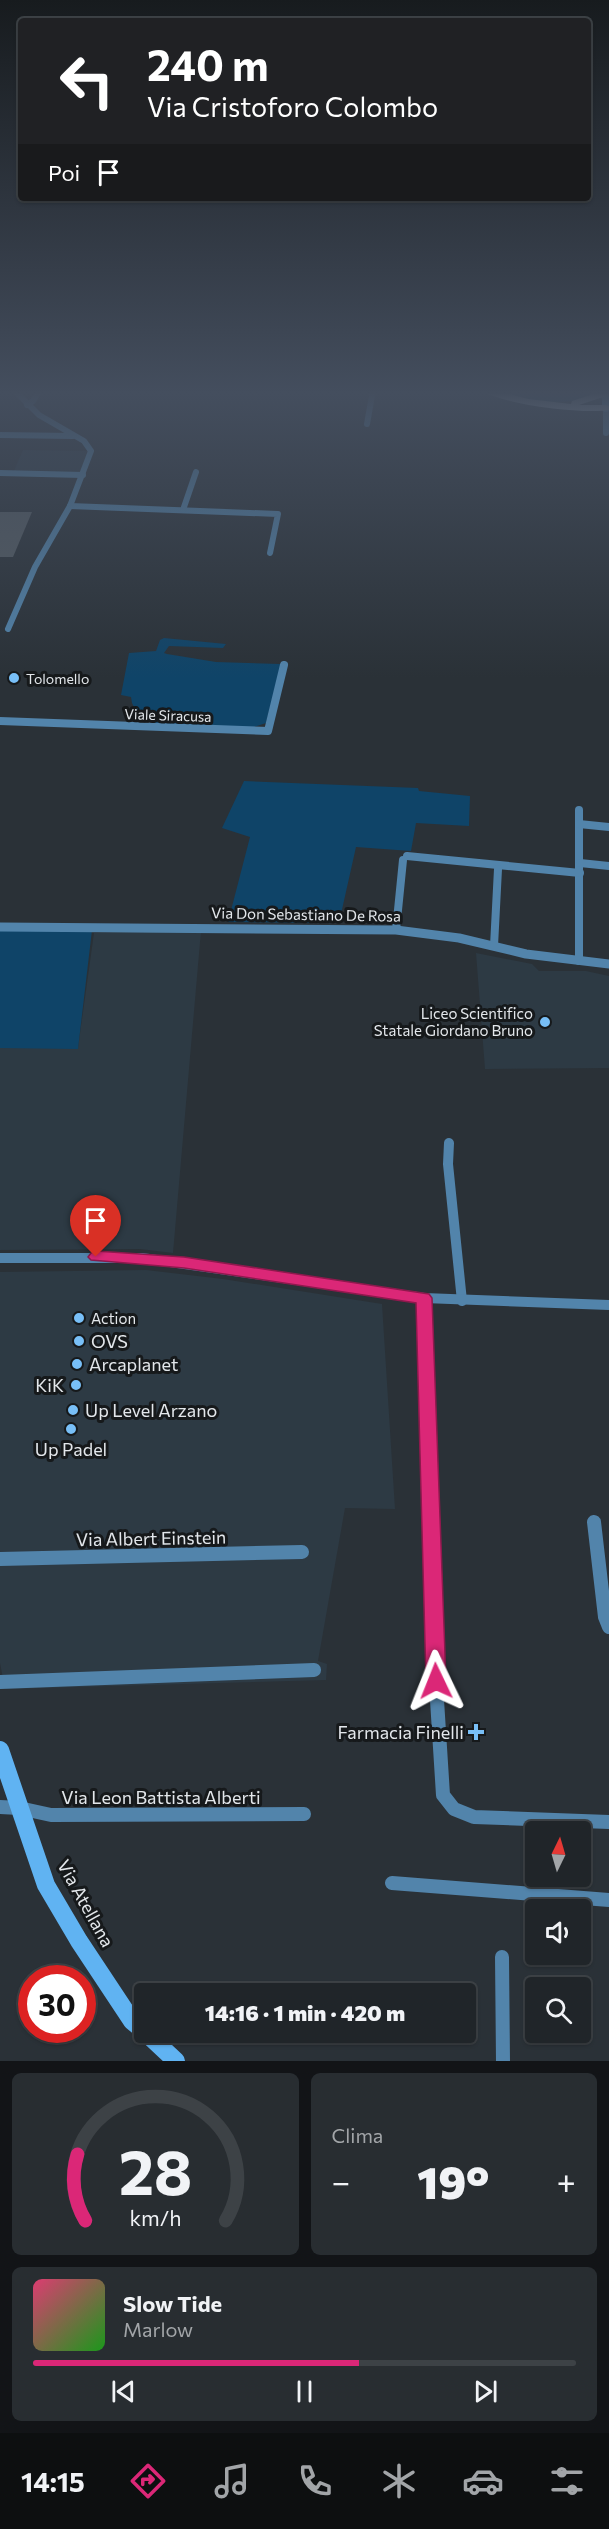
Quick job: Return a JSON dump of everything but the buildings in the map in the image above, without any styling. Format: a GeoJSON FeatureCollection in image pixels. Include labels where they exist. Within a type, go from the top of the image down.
{"type":"FeatureCollection","features":[{"type":"Feature","properties":{"kind":"main road","name":"Via Atellana"},"geometry":{"type":"LineString","coordinates":[[0,1750],[9,1807],[46,1885],[79,1941],[134,2022]]}},
{"type":"Feature","properties":{"kind":"main road","name":"Via Atellana"},"geometry":{"type":"LineString","coordinates":[[157,2043],[176,2061]]}},
{"type":"Feature","properties":{"kind":"street"},"geometry":{"type":"LineString","coordinates":[[8,629],[35,567],[70,506],[78,486]]}},
{"type":"Feature","properties":{"kind":"street"},"geometry":{"type":"LineString","coordinates":[[183,510],[191,486]]}},
{"type":"Feature","properties":{"kind":"street"},"geometry":{"type":"LineString","coordinates":[[70,506],[279,514],[270,553]]}},
{"type":"Feature","properties":{"kind":"street","name":"Viale Siracusa"},"geometry":{"type":"LineString","coordinates":[[0,721],[268,731],[284,665]]}},
{"type":"Feature","properties":{"kind":"street"},"geometry":{"type":"LineString","coordinates":[[579,810],[579,961]]}},
{"type":"Feature","properties":{"kind":"street"},"geometry":{"type":"LineString","coordinates":[[579,824],[609,827]]}},
{"type":"Feature","properties":{"kind":"street"},"geometry":{"type":"LineString","coordinates":[[396,930],[405,858],[580,873]]}},
{"type":"Feature","properties":{"kind":"street"},"geometry":{"type":"LineString","coordinates":[[580,863],[609,866]]}},
{"type":"Feature","properties":{"kind":"street"},"geometry":{"type":"LineString","coordinates":[[494,946],[498,869]]}},
{"type":"Feature","properties":{"kind":"street","name":"Via Don Sebastiano De Rosa"},"geometry":{"type":"LineString","coordinates":[[0,927],[396,930],[443,935],[526,954],[609,964]]}},
{"type":"Feature","properties":{"kind":"street"},"geometry":{"type":"LineString","coordinates":[[449,1143],[448,1164],[462,1301]]}},
{"type":"Feature","properties":{"kind":"street"},"geometry":{"type":"LineString","coordinates":[[0,1258],[142,1258],[424,1298],[609,1305]]}},
{"type":"Feature","properties":{"kind":"street"},"geometry":{"type":"LineString","coordinates":[[424,1298],[437,1700],[443,1795],[454,1809],[474,1817],[609,1822]]}},
{"type":"Feature","properties":{"kind":"street"},"geometry":{"type":"LineString","coordinates":[[594,1522],[605,1617],[609,1627]]}},
{"type":"Feature","properties":{"kind":"street","name":"Via Albert Einstein"},"geometry":{"type":"LineString","coordinates":[[0,1559],[302,1552]]}},
{"type":"Feature","properties":{"kind":"street"},"geometry":{"type":"LineString","coordinates":[[0,1682],[314,1670]]}},
{"type":"Feature","properties":{"kind":"street","name":"Via Leon Battista Alberti"},"geometry":{"type":"LineString","coordinates":[[9,1807],[51,1815],[304,1814]]}},
{"type":"Feature","properties":{"kind":"street"},"geometry":{"type":"LineString","coordinates":[[392,1883],[609,1900]]}},
{"type":"Feature","properties":{"kind":"street"},"geometry":{"type":"LineString","coordinates":[[502,1958],[503,2061]]}},
{"type":"Feature","properties":{"kind":"shaded area"},"geometry":{"type":"Polygon","coordinates":[[[164,638],[226,644],[223,648],[169,646],[164,653],[167,654],[216,662],[281,664],[266,723],[248,729],[155,724],[149,717],[138,715],[131,697],[121,695],[129,653],[156,651],[160,640],[164,638]]]}},
{"type":"Feature","properties":{"kind":"shaded area"},"geometry":{"type":"Polygon","coordinates":[[[244,781],[418,788],[419,791],[470,796],[469,826],[416,823],[411,851],[356,847],[339,923],[228,922],[250,837],[222,828],[244,781]]]}},
{"type":"Feature","properties":{"kind":"shaded area"},"geometry":{"type":"Polygon","coordinates":[[[92,930],[78,1049],[0,1048],[0,931],[92,930]]]}},
{"type":"Feature","properties":{"kind":"shaded area"},"geometry":{"type":"Polygon","coordinates":[[[201,931],[173,1253],[140,1249],[0,1250],[0,1048],[78,1048],[94,933],[201,931]]]}},
{"type":"Feature","properties":{"kind":"shaded area","name":"Liceo Scientifico Statale Giordano Bruno"},"geometry":{"type":"Polygon","coordinates":[[[476,953],[532,964],[539,971],[586,971],[609,976],[609,1068],[485,1069],[476,953]]]}},
{"type":"Feature","properties":{"kind":"shaded area"},"geometry":{"type":"Polygon","coordinates":[[[146,1270],[223,1279],[382,1304],[395,1509],[345,1508],[318,1661],[327,1664],[326,1680],[5,1689],[0,1663],[0,1272],[146,1270]]]}},
{"type":"Feature","properties":{"kind":"place","name":"Tolomello"},"geometry":{"type":"Point","coordinates":[14,678]}},
{"type":"Feature","properties":{"kind":"place","name":"Liceo Scientifico Statale Giordano Bruno"},"geometry":{"type":"Point","coordinates":[545,1022]}},
{"type":"Feature","properties":{"kind":"place","name":"Action"},"geometry":{"type":"Point","coordinates":[79,1318]}},
{"type":"Feature","properties":{"kind":"place","name":"OVS"},"geometry":{"type":"Point","coordinates":[79,1341]}},
{"type":"Feature","properties":{"kind":"place","name":"Arcaplanet"},"geometry":{"type":"Point","coordinates":[77,1364]}},
{"type":"Feature","properties":{"kind":"place","name":"KiK"},"geometry":{"type":"Point","coordinates":[76,1385]}},
{"type":"Feature","properties":{"kind":"place","name":"Up Level Arzano"},"geometry":{"type":"Point","coordinates":[73,1410]}},
{"type":"Feature","properties":{"kind":"place","name":"Up Padel"},"geometry":{"type":"Point","coordinates":[71,1429]}},
{"type":"Feature","properties":{"kind":"place","name":"Farmacia Finelli"},"geometry":{"type":"Point","coordinates":[476,1732]}},
{"type":"Feature","properties":{"kind":"route"},"geometry":{"type":"LineString","coordinates":[[96,1257],[184,1262],[424,1298],[436,1681]]}}]}
